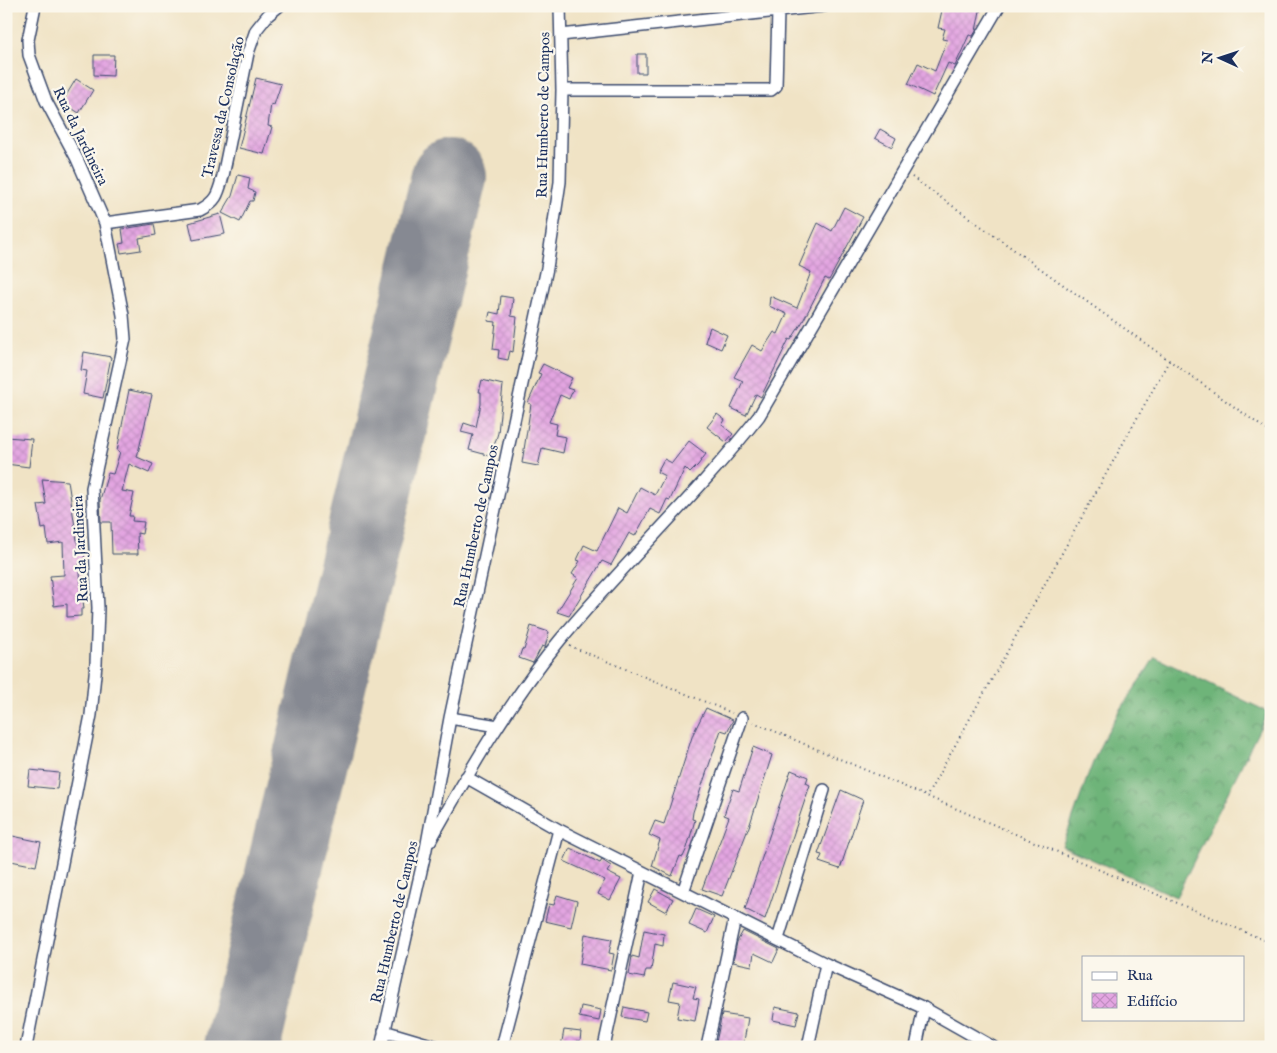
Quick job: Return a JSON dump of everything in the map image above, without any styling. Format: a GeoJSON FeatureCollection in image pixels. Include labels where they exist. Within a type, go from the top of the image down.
{"type":"FeatureCollection","features":[{"type":"Feature","properties":{"kind":"street","name":"Rua da Jardineira"},"geometry":{"type":"LineString","coordinates":[[26,1047],[91,715],[98,608],[92,488],[125,339],[124,315],[105,223],[34,70],[28,40],[35,6]]}},
{"type":"Feature","properties":{"kind":"street","name":"Travessa da Consolação"},"geometry":{"type":"LineString","coordinates":[[105,223],[200,210],[212,204],[223,176],[248,53],[256,30],[268,15],[280,6]]}},
{"type":"Feature","properties":{"kind":"street","name":"Rua Humberto de Campos"},"geometry":{"type":"LineString","coordinates":[[381,1047],[426,849],[450,718],[547,268],[560,182],[562,90],[560,6]]}},
{"type":"Feature","properties":{"kind":"street"},"geometry":{"type":"LineString","coordinates":[[561,35],[824,6]]}},
{"type":"Feature","properties":{"kind":"street"},"geometry":{"type":"LineString","coordinates":[[426,849],[466,777],[498,726],[559,642],[619,573],[722,463],[759,416],[999,6]]}},
{"type":"Feature","properties":{"kind":"street"},"geometry":{"type":"LineString","coordinates":[[562,90],[771,90],[776,86],[778,11]]}},
{"type":"Feature","properties":{"kind":"street"},"geometry":{"type":"LineString","coordinates":[[450,718],[498,726]]}},
{"type":"Feature","properties":{"kind":"street"},"geometry":{"type":"LineString","coordinates":[[683,892],[742,718]]}},
{"type":"Feature","properties":{"kind":"street"},"geometry":{"type":"LineString","coordinates":[[466,777],[559,830],[826,964],[924,1008],[993,1047]]}},
{"type":"Feature","properties":{"kind":"street"},"geometry":{"type":"LineString","coordinates":[[778,939],[824,790]]}},
{"type":"Feature","properties":{"kind":"street"},"geometry":{"type":"LineString","coordinates":[[502,1047],[559,830]]}},
{"type":"Feature","properties":{"kind":"street"},"geometry":{"type":"LineString","coordinates":[[604,1047],[642,872]]}},
{"type":"Feature","properties":{"kind":"street"},"geometry":{"type":"LineString","coordinates":[[707,1047],[735,918]]}},
{"type":"Feature","properties":{"kind":"street"},"geometry":{"type":"LineString","coordinates":[[808,1047],[826,964]]}},
{"type":"Feature","properties":{"kind":"street"},"geometry":{"type":"LineString","coordinates":[[916,1047],[924,1008]]}},
{"type":"Feature","properties":{"kind":"street"},"geometry":{"type":"LineString","coordinates":[[384,1031],[438,1047]]}},
{"type":"Feature","properties":{"kind":"path"},"geometry":{"type":"LineString","coordinates":[[904,171],[1170,359],[1271,433]]}},
{"type":"Feature","properties":{"kind":"path"},"geometry":{"type":"LineString","coordinates":[[928,795],[1170,359]]}},
{"type":"Feature","properties":{"kind":"path"},"geometry":{"type":"LineString","coordinates":[[559,642],[928,795],[1271,943]]}},
{"type":"Feature","properties":{"kind":"green space"},"geometry":{"type":"Polygon","coordinates":[[[1155,657],[1268,712],[1176,897],[1062,846],[1100,746],[1119,712],[1155,657]]]}},
{"type":"Feature","properties":{"kind":"building"},"geometry":{"type":"Polygon","coordinates":[[[943,6],[981,6],[976,31],[973,36],[969,35],[955,66],[948,63],[933,96],[908,84],[918,63],[935,71],[947,40],[942,39],[945,29],[938,28],[943,6]]]}},
{"type":"Feature","properties":{"kind":"building"},"geometry":{"type":"Polygon","coordinates":[[[637,54],[646,54],[646,73],[637,73],[637,54]]]}},
{"type":"Feature","properties":{"kind":"building"},"geometry":{"type":"Polygon","coordinates":[[[94,55],[114,55],[113,76],[94,75],[94,55]]]}},
{"type":"Feature","properties":{"kind":"building"},"geometry":{"type":"Polygon","coordinates":[[[256,78],[281,84],[274,105],[271,104],[268,126],[272,127],[264,154],[239,148],[256,78]]]}},
{"type":"Feature","properties":{"kind":"building"},"geometry":{"type":"Polygon","coordinates":[[[76,79],[93,90],[79,113],[62,102],[76,79]]]}},
{"type":"Feature","properties":{"kind":"building"},"geometry":{"type":"Polygon","coordinates":[[[880,129],[896,138],[892,147],[875,138],[880,129]]]}},
{"type":"Feature","properties":{"kind":"building"},"geometry":{"type":"Polygon","coordinates":[[[238,175],[250,178],[248,189],[255,192],[253,201],[250,201],[240,222],[222,213],[232,196],[238,175]]]}},
{"type":"Feature","properties":{"kind":"building"},"geometry":{"type":"Polygon","coordinates":[[[844,207],[863,217],[829,280],[825,278],[803,321],[791,340],[789,339],[761,397],[756,394],[746,415],[731,408],[743,381],[734,377],[752,345],[762,351],[774,332],[778,334],[787,314],[769,306],[770,296],[797,308],[811,272],[799,266],[818,223],[832,231],[844,207]]]}},
{"type":"Feature","properties":{"kind":"building"},"geometry":{"type":"Polygon","coordinates":[[[220,214],[225,234],[193,240],[189,223],[220,214]]]}},
{"type":"Feature","properties":{"kind":"building"},"geometry":{"type":"Polygon","coordinates":[[[154,224],[156,235],[139,238],[141,250],[121,253],[119,244],[124,243],[122,229],[154,224]]]}},
{"type":"Feature","properties":{"kind":"building"},"geometry":{"type":"Polygon","coordinates":[[[501,296],[513,298],[511,316],[517,317],[513,352],[510,351],[508,360],[498,358],[499,350],[493,349],[496,322],[488,321],[490,312],[499,314],[501,296]]]}},
{"type":"Feature","properties":{"kind":"building"},"geometry":{"type":"Polygon","coordinates":[[[710,327],[727,335],[721,349],[705,342],[710,327]]]}},
{"type":"Feature","properties":{"kind":"building"},"geometry":{"type":"Polygon","coordinates":[[[84,352],[111,357],[103,398],[83,394],[87,371],[81,370],[84,352]]]}},
{"type":"Feature","properties":{"kind":"building"},"geometry":{"type":"Polygon","coordinates":[[[543,364],[572,378],[567,388],[573,390],[569,399],[560,395],[549,422],[557,424],[555,435],[566,437],[563,453],[542,448],[538,466],[522,463],[531,404],[528,403],[541,374],[538,373],[543,364]]]}},
{"type":"Feature","properties":{"kind":"building"},"geometry":{"type":"Polygon","coordinates":[[[482,380],[503,385],[498,433],[491,456],[469,450],[473,435],[461,432],[464,423],[476,427],[481,404],[481,392],[479,392],[482,380]]]}},
{"type":"Feature","properties":{"kind":"building"},"geometry":{"type":"Polygon","coordinates":[[[129,390],[152,395],[137,457],[153,464],[149,473],[129,464],[122,491],[134,493],[129,516],[133,516],[132,521],[144,522],[142,534],[137,533],[138,554],[112,554],[111,522],[101,522],[100,500],[108,473],[113,474],[120,452],[117,451],[129,390]]]}},
{"type":"Feature","properties":{"kind":"building"},"geometry":{"type":"Polygon","coordinates":[[[717,414],[725,420],[722,425],[733,434],[726,442],[707,427],[717,414]]]}},
{"type":"Feature","properties":{"kind":"building"},"geometry":{"type":"Polygon","coordinates":[[[6,437],[32,439],[29,467],[6,464],[6,437]]]}},
{"type":"Feature","properties":{"kind":"building"},"geometry":{"type":"Polygon","coordinates":[[[689,441],[706,454],[698,465],[690,473],[685,468],[670,500],[667,499],[660,514],[650,509],[635,536],[629,533],[611,565],[602,561],[569,616],[557,612],[578,578],[572,574],[580,561],[577,560],[584,545],[597,551],[618,508],[627,513],[640,487],[655,495],[665,476],[657,472],[664,459],[672,463],[689,441]]]}},
{"type":"Feature","properties":{"kind":"building"},"geometry":{"type":"Polygon","coordinates":[[[42,479],[68,481],[79,553],[84,553],[85,563],[79,564],[84,609],[81,609],[81,616],[67,617],[67,604],[54,606],[50,576],[64,575],[63,542],[48,544],[46,528],[42,529],[38,505],[46,504],[42,479]]]}},
{"type":"Feature","properties":{"kind":"building"},"geometry":{"type":"Polygon","coordinates":[[[531,626],[549,632],[545,647],[542,646],[533,663],[519,658],[522,649],[524,650],[531,626]]]}},
{"type":"Feature","properties":{"kind":"building"},"geometry":{"type":"Polygon","coordinates":[[[706,708],[733,720],[727,732],[721,730],[693,812],[692,819],[695,820],[687,848],[683,857],[680,856],[672,876],[652,866],[660,840],[649,835],[655,821],[664,824],[693,734],[706,708]]]}},
{"type":"Feature","properties":{"kind":"building"},"geometry":{"type":"Polygon","coordinates":[[[753,747],[772,755],[750,824],[722,896],[702,889],[729,817],[724,815],[729,800],[733,789],[739,791],[753,747]]]}},
{"type":"Feature","properties":{"kind":"building"},"geometry":{"type":"Polygon","coordinates":[[[30,770],[59,773],[57,789],[28,786],[30,770]]]}},
{"type":"Feature","properties":{"kind":"building"},"geometry":{"type":"Polygon","coordinates":[[[791,770],[808,777],[806,783],[810,785],[765,919],[745,909],[791,770]]]}},
{"type":"Feature","properties":{"kind":"building"},"geometry":{"type":"Polygon","coordinates":[[[841,790],[863,800],[840,869],[819,862],[822,855],[818,854],[841,790]]]}},
{"type":"Feature","properties":{"kind":"building"},"geometry":{"type":"Polygon","coordinates":[[[8,835],[41,842],[36,866],[6,860],[8,835]]]}},
{"type":"Feature","properties":{"kind":"building"},"geometry":{"type":"Polygon","coordinates":[[[570,848],[600,863],[602,860],[611,866],[607,872],[621,879],[610,900],[598,894],[605,880],[564,861],[570,848]]]}},
{"type":"Feature","properties":{"kind":"building"},"geometry":{"type":"Polygon","coordinates":[[[655,889],[673,899],[666,912],[648,902],[655,889]]]}},
{"type":"Feature","properties":{"kind":"building"},"geometry":{"type":"Polygon","coordinates":[[[557,895],[577,901],[571,927],[545,921],[549,904],[554,905],[557,895]]]}},
{"type":"Feature","properties":{"kind":"building"},"geometry":{"type":"Polygon","coordinates":[[[696,909],[714,917],[707,933],[689,925],[696,909]]]}},
{"type":"Feature","properties":{"kind":"building"},"geometry":{"type":"Polygon","coordinates":[[[644,930],[664,934],[663,946],[655,944],[651,970],[646,970],[644,978],[629,975],[632,956],[639,958],[644,930]]]}},
{"type":"Feature","properties":{"kind":"building"},"geometry":{"type":"Polygon","coordinates":[[[743,931],[779,949],[773,962],[754,953],[752,966],[733,962],[737,942],[743,931]]]}},
{"type":"Feature","properties":{"kind":"building"},"geometry":{"type":"Polygon","coordinates":[[[585,934],[612,939],[609,953],[614,954],[611,970],[580,964],[585,934]]]}},
{"type":"Feature","properties":{"kind":"building"},"geometry":{"type":"Polygon","coordinates":[[[673,982],[696,987],[693,998],[699,999],[695,1021],[677,1018],[680,1002],[669,1000],[673,982]]]}},
{"type":"Feature","properties":{"kind":"building"},"geometry":{"type":"Polygon","coordinates":[[[581,1006],[601,1010],[599,1021],[579,1017],[581,1006]]]}},
{"type":"Feature","properties":{"kind":"building"},"geometry":{"type":"Polygon","coordinates":[[[624,1007],[647,1012],[645,1021],[622,1017],[624,1007]]]}},
{"type":"Feature","properties":{"kind":"building"},"geometry":{"type":"Polygon","coordinates":[[[775,1007],[799,1012],[796,1025],[773,1020],[775,1007]]]}},
{"type":"Feature","properties":{"kind":"building"},"geometry":{"type":"Polygon","coordinates":[[[722,1014],[748,1018],[743,1047],[715,1047],[722,1014]]]}},
{"type":"Feature","properties":{"kind":"building"},"geometry":{"type":"Polygon","coordinates":[[[564,1030],[581,1032],[580,1041],[577,1041],[575,1047],[561,1047],[564,1030]]]}},
{"type":"Feature","properties":{"kind":"runway"},"geometry":{"type":"LineString","coordinates":[[242,1047],[449,177]]}}]}
